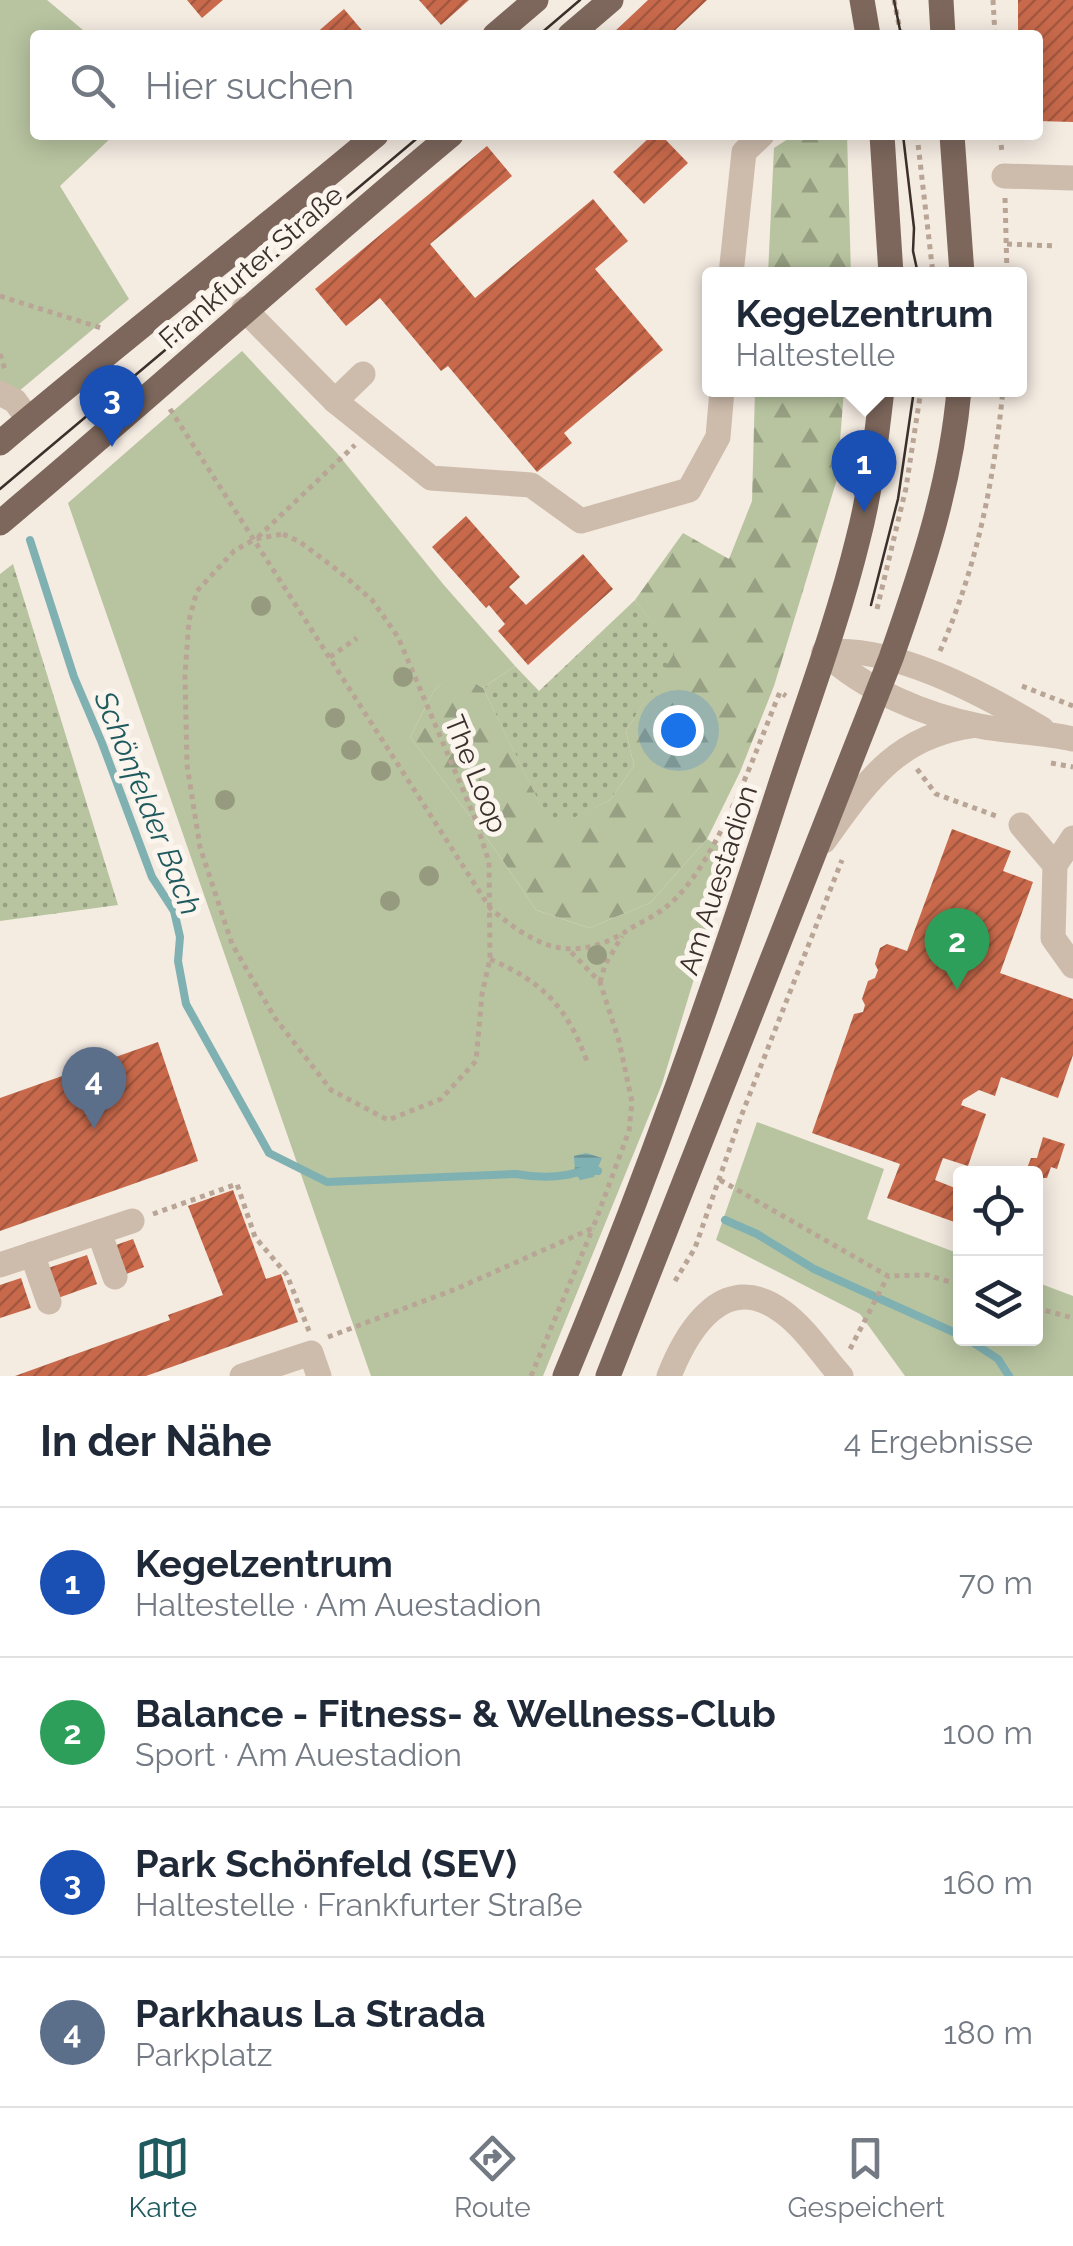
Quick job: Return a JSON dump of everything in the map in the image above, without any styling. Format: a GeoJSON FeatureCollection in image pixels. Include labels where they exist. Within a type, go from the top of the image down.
{"type":"FeatureCollection","features":[{"type":"Feature","properties":{"kind":"main road"},"geometry":{"type":"LineString","coordinates":[[500,30],[536,0]]}},
{"type":"Feature","properties":{"kind":"main road"},"geometry":{"type":"LineString","coordinates":[[576,30],[611,0]]}},
{"type":"Feature","properties":{"kind":"main road"},"geometry":{"type":"LineString","coordinates":[[862,0],[867,30]]}},
{"type":"Feature","properties":{"kind":"main road"},"geometry":{"type":"LineString","coordinates":[[941,0],[943,30]]}},
{"type":"Feature","properties":{"kind":"main road","name":"Frankfurter Straße"},"geometry":{"type":"LineString","coordinates":[[0,443],[115,344],[250,240],[370,140]]}},
{"type":"Feature","properties":{"kind":"main road","name":"Frankfurter Straße"},"geometry":{"type":"LineString","coordinates":[[0,523],[444,140]]}},
{"type":"Feature","properties":{"kind":"main road"},"geometry":{"type":"LineString","coordinates":[[882,140],[890,267]]}},
{"type":"Feature","properties":{"kind":"main road"},"geometry":{"type":"LineString","coordinates":[[952,140],[961,267]]}},
{"type":"Feature","properties":{"kind":"main road","name":"Am Auestadion"},"geometry":{"type":"LineString","coordinates":[[565,1376],[606,1278],[726,955],[824,652],[858,539],[876,448],[881,397]]}},
{"type":"Feature","properties":{"kind":"main road"},"geometry":{"type":"LineString","coordinates":[[608,1376],[892,658],[929,551],[955,434],[958,397]]}},
{"type":"Feature","properties":{"kind":"street"},"geometry":{"type":"LineString","coordinates":[[732,267],[744,152],[757,140]]}},
{"type":"Feature","properties":{"kind":"street"},"geometry":{"type":"LineString","coordinates":[[1004,176],[1073,178]]}},
{"type":"Feature","properties":{"kind":"street"},"geometry":{"type":"LineString","coordinates":[[244,309],[335,401],[430,478],[531,484],[580,521],[689,490],[718,437],[721,397]]}},
{"type":"Feature","properties":{"kind":"street"},"geometry":{"type":"LineString","coordinates":[[335,401],[364,374]]}},
{"type":"Feature","properties":{"kind":"street"},"geometry":{"type":"LineString","coordinates":[[0,393],[14,401],[28,419]]}},
{"type":"Feature","properties":{"kind":"street"},"geometry":{"type":"LineString","coordinates":[[824,652],[846,650],[892,658],[1062,736]]}},
{"type":"Feature","properties":{"kind":"street"},"geometry":{"type":"LineString","coordinates":[[824,652],[856,678],[914,706],[976,726],[1062,736]]}},
{"type":"Feature","properties":{"kind":"street"},"geometry":{"type":"LineString","coordinates":[[810,861],[863,788],[947,730],[976,726]]}},
{"type":"Feature","properties":{"kind":"street"},"geometry":{"type":"LineString","coordinates":[[1021,825],[1055,865]]}},
{"type":"Feature","properties":{"kind":"street"},"geometry":{"type":"LineString","coordinates":[[1073,838],[1055,865],[1053,938],[1073,966]]}},
{"type":"Feature","properties":{"kind":"street"},"geometry":{"type":"LineString","coordinates":[[0,1265],[132,1221]]}},
{"type":"Feature","properties":{"kind":"street"},"geometry":{"type":"LineString","coordinates":[[100,1232],[115,1277]]}},
{"type":"Feature","properties":{"kind":"street"},"geometry":{"type":"LineString","coordinates":[[32,1254],[49,1302]]}},
{"type":"Feature","properties":{"kind":"street"},"geometry":{"type":"LineString","coordinates":[[669,1376],[684,1340],[706,1313],[731,1298],[758,1300],[784,1312],[840,1374]]}},
{"type":"Feature","properties":{"kind":"street"},"geometry":{"type":"LineString","coordinates":[[242,1376],[315,1364]]}},
{"type":"Feature","properties":{"kind":"path"},"geometry":{"type":"LineString","coordinates":[[894,0],[900,30]]}},
{"type":"Feature","properties":{"kind":"path"},"geometry":{"type":"LineString","coordinates":[[993,0],[995,30]]}},
{"type":"Feature","properties":{"kind":"path"},"geometry":{"type":"LineString","coordinates":[[918,140],[932,267]]}},
{"type":"Feature","properties":{"kind":"path"},"geometry":{"type":"LineString","coordinates":[[1000,140],[1007,267]]}},
{"type":"Feature","properties":{"kind":"path"},"geometry":{"type":"LineString","coordinates":[[1006,244],[1057,246]]}},
{"type":"Feature","properties":{"kind":"path"},"geometry":{"type":"LineString","coordinates":[[0,296],[101,328]]}},
{"type":"Feature","properties":{"kind":"path"},"geometry":{"type":"LineString","coordinates":[[877,609],[906,488],[920,397]]}},
{"type":"Feature","properties":{"kind":"path"},"geometry":{"type":"LineString","coordinates":[[944,641],[964,593],[989,500],[1002,397]]}},
{"type":"Feature","properties":{"kind":"path"},"geometry":{"type":"LineString","coordinates":[[168,405],[490,908],[518,932],[570,951],[600,945],[668,906],[692,877],[732,809],[780,692]]}},
{"type":"Feature","properties":{"kind":"path"},"geometry":{"type":"LineString","coordinates":[[256,539],[332,466]]}},
{"type":"Feature","properties":{"kind":"path","name":"The Loop"},"geometry":{"type":"LineString","coordinates":[[283,534],[300,542],[372,600],[398,637],[474,816],[490,862],[490,908],[490,959],[482,994],[476,1060],[442,1099],[388,1120],[332,1090],[275,1018],[232,944],[200,847],[186,764],[189,620],[197,591],[234,551],[256,539],[283,534]]}},
{"type":"Feature","properties":{"kind":"path"},"geometry":{"type":"LineString","coordinates":[[330,657],[357,638]]}},
{"type":"Feature","properties":{"kind":"path"},"geometry":{"type":"LineString","coordinates":[[908,756],[936,794],[1021,825]]}},
{"type":"Feature","properties":{"kind":"path"},"geometry":{"type":"LineString","coordinates":[[669,1290],[696,1248],[843,858]]}},
{"type":"Feature","properties":{"kind":"path"},"geometry":{"type":"LineString","coordinates":[[600,982],[623,934]]}},
{"type":"Feature","properties":{"kind":"path"},"geometry":{"type":"LineString","coordinates":[[531,1376],[629,1131],[632,1102],[620,1041],[600,982],[570,951]]}},
{"type":"Feature","properties":{"kind":"path"},"geometry":{"type":"LineString","coordinates":[[490,959],[519,972],[552,997],[574,1026],[588,1062]]}},
{"type":"Feature","properties":{"kind":"path"},"geometry":{"type":"LineString","coordinates":[[719,1180],[888,1276],[927,1275],[953,1283]]}},
{"type":"Feature","properties":{"kind":"path"},"geometry":{"type":"LineString","coordinates":[[132,1221],[237,1184],[255,1237],[286,1275],[312,1338],[315,1364]]}},
{"type":"Feature","properties":{"kind":"path"},"geometry":{"type":"LineString","coordinates":[[315,1364],[332,1334],[456,1289],[593,1228]]}},
{"type":"Feature","properties":{"kind":"path"},"geometry":{"type":"LineString","coordinates":[[840,1374],[888,1276]]}},
{"type":"Feature","properties":{"kind":"path"},"geometry":{"type":"LineString","coordinates":[[1043,1310],[1073,1318]]}},
{"type":"Feature","properties":{"kind":"green space"},"geometry":{"type":"Polygon","coordinates":[[[0,0],[47,0],[83,30],[30,30],[30,140],[109,140],[60,186],[129,299],[0,407],[0,0]]]}},
{"type":"Feature","properties":{"kind":"green space"},"geometry":{"type":"Polygon","coordinates":[[[786,140],[847,140],[851,267],[768,267],[774,148],[786,140]]]}},
{"type":"Feature","properties":{"kind":"green space"},"geometry":{"type":"Polygon","coordinates":[[[242,351],[337,453],[515,666],[483,688],[455,671],[434,691],[410,737],[536,910],[589,928],[650,903],[707,839],[732,854],[662,1084],[543,1376],[371,1376],[68,503],[242,351]]]}},
{"type":"Feature","properties":{"kind":"green space"},"geometry":{"type":"Polygon","coordinates":[[[755,397],[843,397],[837,479],[774,686],[740,772],[707,839],[650,903],[589,928],[536,910],[410,737],[434,691],[455,670],[483,688],[552,828],[610,800],[634,766],[626,731],[675,652],[635,600],[683,533],[729,559],[752,501],[755,397]]]}},
{"type":"Feature","properties":{"kind":"green space"},"geometry":{"type":"Polygon","coordinates":[[[13,564],[118,905],[0,921],[0,574],[13,564]]]}},
{"type":"Feature","properties":{"kind":"green space"},"geometry":{"type":"Polygon","coordinates":[[[635,600],[676,652],[626,731],[634,766],[610,800],[552,829],[483,688],[515,666],[539,691],[635,600]]]}},
{"type":"Feature","properties":{"kind":"green space"},"geometry":{"type":"Polygon","coordinates":[[[757,1122],[884,1169],[867,1219],[953,1251],[953,1346],[1043,1346],[1043,1285],[1073,1296],[1073,1376],[905,1376],[860,1314],[716,1240],[757,1122]]]}},
{"type":"Feature","properties":{"kind":"water"},"geometry":{"type":"Polygon","coordinates":[[[586,1153],[602,1158],[594,1177],[580,1180],[575,1173],[574,1156],[586,1153]]]}},
{"type":"Feature","properties":{"kind":"building"},"geometry":{"type":"Polygon","coordinates":[[[187,0],[223,0],[202,18],[187,0]]]}},
{"type":"Feature","properties":{"kind":"building"},"geometry":{"type":"Polygon","coordinates":[[[419,0],[469,0],[441,25],[419,0]]]}},
{"type":"Feature","properties":{"kind":"building"},"geometry":{"type":"Polygon","coordinates":[[[648,0],[707,0],[675,30],[616,30],[648,0]]]}},
{"type":"Feature","properties":{"kind":"building"},"geometry":{"type":"Polygon","coordinates":[[[1018,0],[1073,0],[1073,122],[1043,121],[1043,30],[1018,30],[1018,0]]]}},
{"type":"Feature","properties":{"kind":"building"},"geometry":{"type":"Polygon","coordinates":[[[344,9],[362,30],[320,30],[344,9]]]}},
{"type":"Feature","properties":{"kind":"building"},"geometry":{"type":"Polygon","coordinates":[[[647,140],[666,140],[688,163],[644,204],[613,172],[647,140]]]}},
{"type":"Feature","properties":{"kind":"building"},"geometry":{"type":"Polygon","coordinates":[[[487,146],[512,176],[430,244],[475,298],[593,199],[628,241],[595,269],[663,350],[564,433],[572,443],[537,472],[448,366],[441,371],[380,298],[346,326],[315,289],[487,146]]]}},
{"type":"Feature","properties":{"kind":"building"},"geometry":{"type":"Polygon","coordinates":[[[466,516],[520,577],[509,587],[526,605],[583,554],[613,589],[528,665],[498,631],[505,624],[432,547],[466,516]]]}},
{"type":"Feature","properties":{"kind":"building"},"geometry":{"type":"Polygon","coordinates":[[[952,829],[1011,851],[1003,871],[1033,882],[1000,973],[1073,999],[1073,1055],[1058,1098],[1001,1077],[995,1096],[979,1090],[963,1100],[961,1105],[986,1114],[968,1166],[943,1158],[935,1180],[953,1187],[953,1222],[887,1198],[900,1164],[812,1133],[854,1014],[863,1012],[862,999],[868,981],[875,978],[878,970],[875,964],[880,948],[887,944],[907,951],[952,829]]]}},
{"type":"Feature","properties":{"kind":"building"},"geometry":{"type":"Polygon","coordinates":[[[158,1042],[198,1161],[0,1231],[0,1098],[158,1042]]]}},
{"type":"Feature","properties":{"kind":"building"},"geometry":{"type":"Polygon","coordinates":[[[1043,1137],[1065,1144],[1057,1169],[1051,1167],[1047,1178],[1043,1178],[1043,1166],[1028,1166],[1031,1158],[1037,1158],[1043,1137]]]}},
{"type":"Feature","properties":{"kind":"building"},"geometry":{"type":"Polygon","coordinates":[[[233,1190],[266,1279],[281,1274],[298,1322],[146,1376],[15,1376],[170,1320],[168,1315],[223,1295],[188,1206],[233,1190]]]}},
{"type":"Feature","properties":{"kind":"building"},"geometry":{"type":"Polygon","coordinates":[[[133,1239],[144,1267],[124,1275],[113,1246],[133,1239]]]}},
{"type":"Feature","properties":{"kind":"building"},"geometry":{"type":"Polygon","coordinates":[[[87,1255],[97,1284],[58,1298],[48,1268],[87,1255]]]}},
{"type":"Feature","properties":{"kind":"building"},"geometry":{"type":"Polygon","coordinates":[[[21,1278],[31,1308],[0,1318],[0,1285],[21,1278]]]}},
{"type":"Feature","properties":{"kind":"waterway","name":"Schönfelder Bach"},"geometry":{"type":"LineString","coordinates":[[30,540],[74,677],[152,877],[174,911],[186,1004],[269,1153],[327,1182],[516,1174],[547,1177],[598,1171]]}},
{"type":"Feature","properties":{"kind":"waterway"},"geometry":{"type":"LineString","coordinates":[[725,1220],[757,1234],[814,1269],[953,1332]]}},
{"type":"Feature","properties":{"kind":"waterway"},"geometry":{"type":"LineString","coordinates":[[978,1346],[998,1359],[1009,1376]]}},
{"type":"Feature","properties":{"kind":"tram line"},"geometry":{"type":"LineString","coordinates":[[545,30],[580,0]]}},
{"type":"Feature","properties":{"kind":"tram line"},"geometry":{"type":"LineString","coordinates":[[894,0],[900,30]]}},
{"type":"Feature","properties":{"kind":"tram line"},"geometry":{"type":"LineString","coordinates":[[0,489],[415,140]]}},
{"type":"Feature","properties":{"kind":"tram line"},"geometry":{"type":"LineString","coordinates":[[904,140],[916,267]]}},
{"type":"Feature","properties":{"kind":"tram line"},"geometry":{"type":"LineString","coordinates":[[871,605],[898,499],[913,397]]}},
{"type":"Feature","properties":{"kind":"place","name":"Park Schönfeld (SEV)"},"geometry":{"type":"Point","coordinates":[112,447]}},
{"type":"Feature","properties":{"kind":"place","name":"Kegelzentrum"},"geometry":{"type":"Point","coordinates":[864,512]}},
{"type":"Feature","properties":{"kind":"place","name":"Balance - Fitness- & Wellness-Club"},"geometry":{"type":"Point","coordinates":[957,990]}},
{"type":"Feature","properties":{"kind":"place","name":"Parkhaus La Strada"},"geometry":{"type":"Point","coordinates":[94,1129]}}]}
